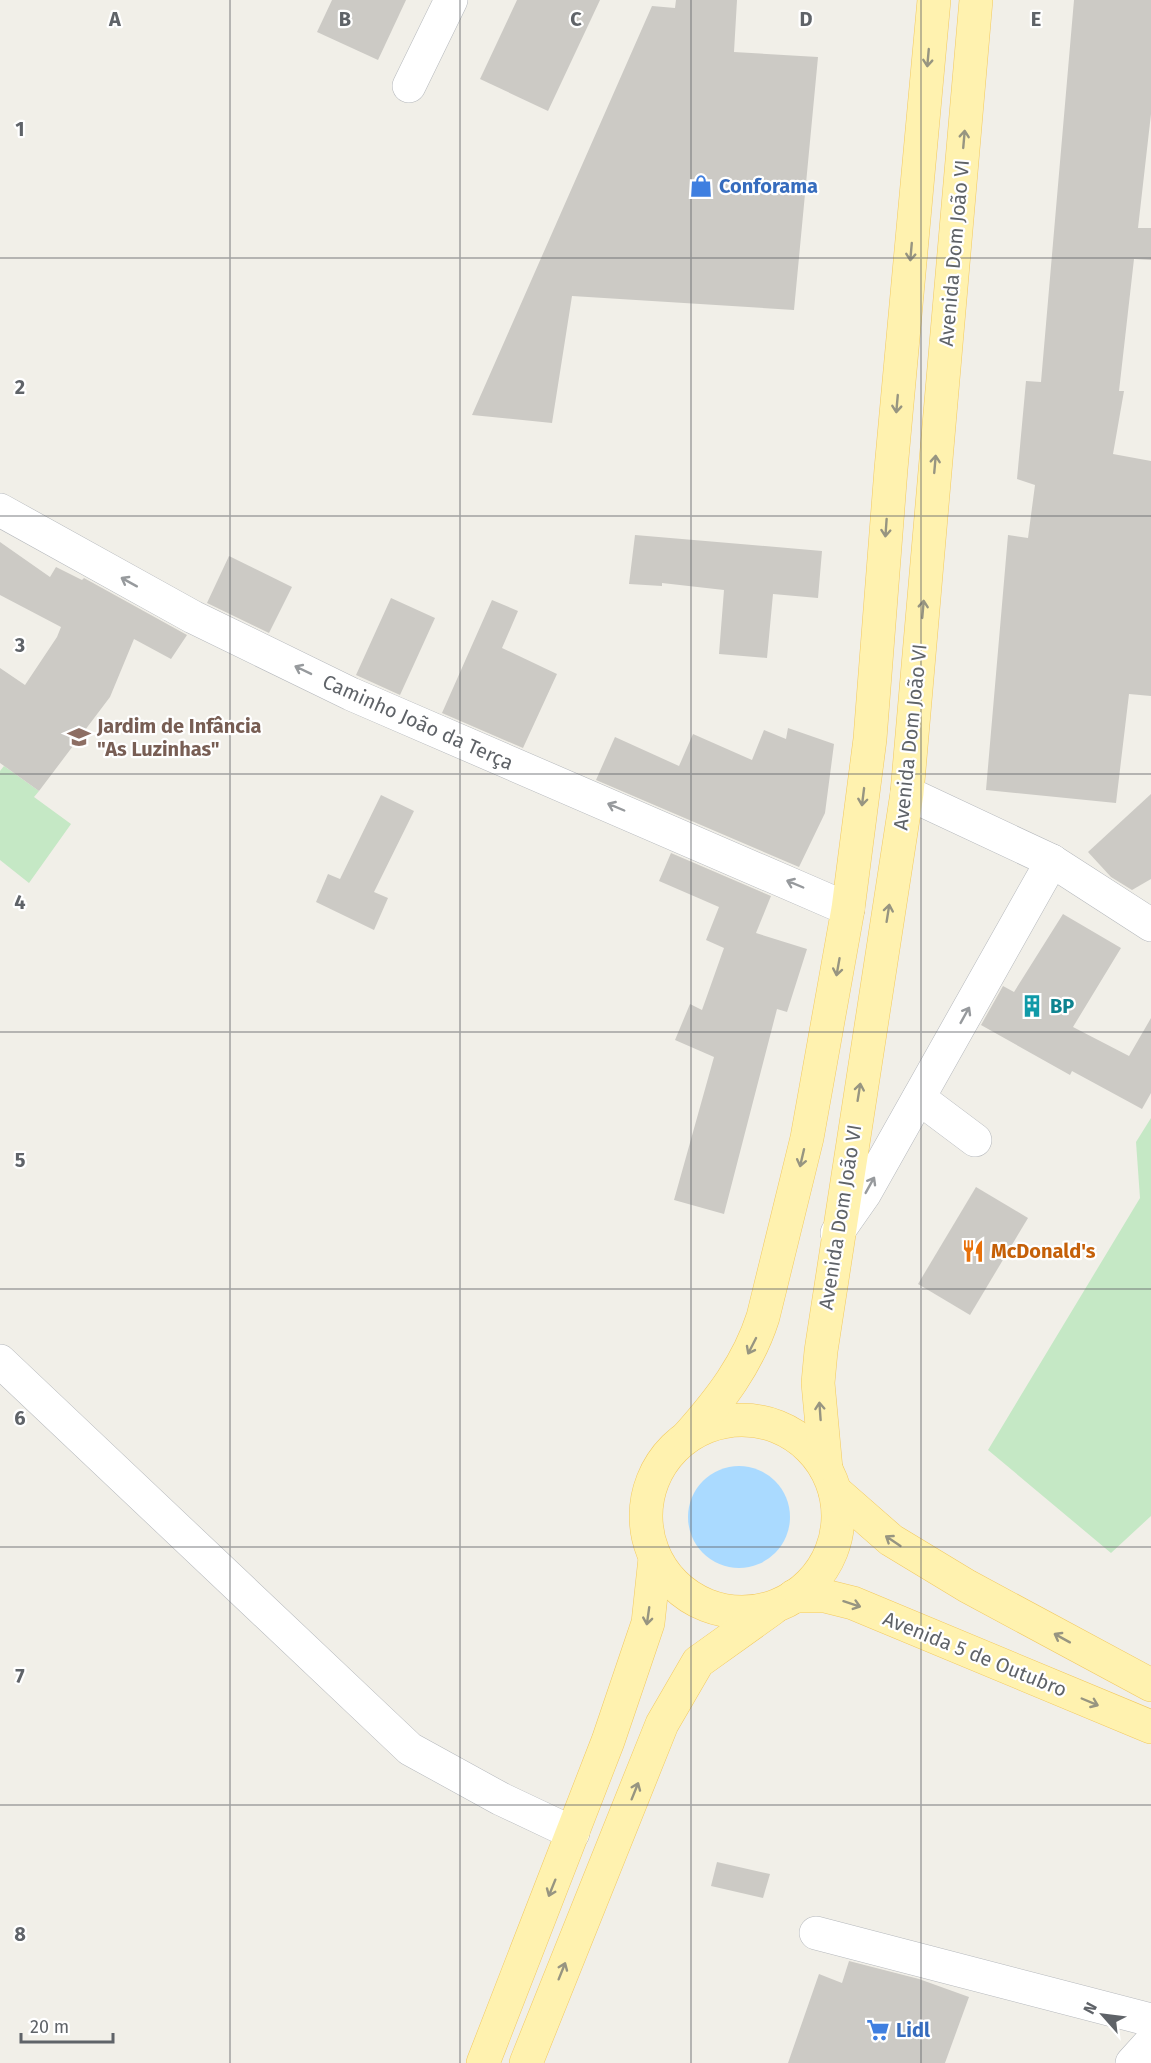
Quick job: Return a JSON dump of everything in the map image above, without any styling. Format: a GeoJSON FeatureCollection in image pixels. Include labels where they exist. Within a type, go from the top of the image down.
{"type":"FeatureCollection","features":[{"type":"Feature","properties":{"kind":"main road","name":"Avenida Dom João VI"},"geometry":{"type":"LineString","coordinates":[[934,0],[891,469],[870,739],[848,909],[807,1138],[757,1336],[728,1388],[688,1436],[662,1461],[648,1495],[646,1522],[655,1558],[677,1587],[708,1606],[744,1612],[786,1600],[816,1576],[830,1553],[837,1527],[818,1383],[837,1233],[907,792],[976,0]]}},
{"type":"Feature","properties":{"kind":"main road","name":"Avenida Dom João VI"},"geometry":{"type":"LineString","coordinates":[[688,1436],[722,1421],[767,1422],[800,1438],[813,1451],[831,1480]]}},
{"type":"Feature","properties":{"kind":"main road"},"geometry":{"type":"LineString","coordinates":[[831,1480],[891,1540],[967,1586],[1151,1685]]}},
{"type":"Feature","properties":{"kind":"main road"},"geometry":{"type":"LineString","coordinates":[[483,2063],[608,1742],[648,1623],[655,1558]]}},
{"type":"Feature","properties":{"kind":"main road","name":"Avenida 5 de Outubro"},"geometry":{"type":"LineString","coordinates":[[786,1600],[825,1596],[853,1603],[1151,1728]]}},
{"type":"Feature","properties":{"kind":"main road"},"geometry":{"type":"LineString","coordinates":[[526,2063],[662,1724],[698,1662],[786,1600]]}},
{"type":"Feature","properties":{"kind":"street"},"geometry":{"type":"LineString","coordinates":[[409,86],[450,0]]}},
{"type":"Feature","properties":{"kind":"street","name":"Caminho João da Terça"},"geometry":{"type":"LineString","coordinates":[[0,510],[193,617],[351,694],[848,909]]}},
{"type":"Feature","properties":{"kind":"street"},"geometry":{"type":"LineString","coordinates":[[907,792],[1052,861],[1151,925]]}},
{"type":"Feature","properties":{"kind":"street"},"geometry":{"type":"LineString","coordinates":[[837,1233],[865,1193],[1052,861]]}},
{"type":"Feature","properties":{"kind":"street"},"geometry":{"type":"LineString","coordinates":[[919,1098],[975,1140]]}},
{"type":"Feature","properties":{"kind":"street"},"geometry":{"type":"LineString","coordinates":[[0,1361],[410,1749],[501,1799],[573,1833]]}},
{"type":"Feature","properties":{"kind":"street"},"geometry":{"type":"LineString","coordinates":[[816,1933],[1151,2020]]}},
{"type":"Feature","properties":{"kind":"street"},"geometry":{"type":"LineString","coordinates":[[1132,2063],[1151,2042]]}},
{"type":"Feature","properties":{"kind":"green space"},"geometry":{"type":"Polygon","coordinates":[[[4,766],[39,791],[34,797],[71,824],[29,883],[0,860],[0,771],[4,766]]]}},
{"type":"Feature","properties":{"kind":"green space"},"geometry":{"type":"Polygon","coordinates":[[[1151,1118],[1151,1516],[1111,1553],[988,1450],[1140,1198],[1136,1142],[1151,1118]]]}},
{"type":"Feature","properties":{"kind":"water"},"geometry":{"type":"Polygon","coordinates":[[[739,1466],[759,1470],[775,1481],[786,1497],[790,1517],[786,1537],[775,1553],[759,1564],[739,1568],[719,1564],[703,1553],[692,1537],[688,1517],[692,1497],[703,1481],[719,1470],[739,1466]]]}},
{"type":"Feature","properties":{"kind":"building"},"geometry":{"type":"Polygon","coordinates":[[[332,0],[406,0],[378,60],[317,32],[332,0]]]}},
{"type":"Feature","properties":{"kind":"building"},"geometry":{"type":"Polygon","coordinates":[[[517,0],[600,0],[548,111],[480,79],[517,0]]]}},
{"type":"Feature","properties":{"kind":"building"},"geometry":{"type":"Polygon","coordinates":[[[676,0],[737,0],[734,52],[818,57],[794,310],[572,296],[552,423],[472,415],[652,6],[675,8],[676,0]]]}},
{"type":"Feature","properties":{"kind":"building"},"geometry":{"type":"Polygon","coordinates":[[[1074,0],[1151,0],[1151,114],[1138,228],[1151,228],[1151,260],[1134,259],[1119,391],[1124,391],[1113,454],[1151,461],[1151,696],[1129,694],[1116,803],[986,790],[1008,535],[1028,538],[1035,485],[1017,479],[1026,381],[1041,382],[1074,0]]]}},
{"type":"Feature","properties":{"kind":"building"},"geometry":{"type":"Polygon","coordinates":[[[635,535],[822,551],[818,598],[773,594],[767,658],[719,654],[724,590],[662,583],[662,586],[629,584],[635,535]]]}},
{"type":"Feature","properties":{"kind":"building"},"geometry":{"type":"Polygon","coordinates":[[[0,542],[50,577],[56,567],[82,580],[84,578],[187,635],[171,659],[134,639],[110,697],[39,791],[0,763],[0,668],[25,685],[57,637],[61,627],[0,595],[0,542]]]}},
{"type":"Feature","properties":{"kind":"building"},"geometry":{"type":"Polygon","coordinates":[[[229,556],[292,587],[269,633],[207,603],[229,556]]]}},
{"type":"Feature","properties":{"kind":"building"},"geometry":{"type":"Polygon","coordinates":[[[391,598],[435,618],[400,695],[356,675],[391,598]]]}},
{"type":"Feature","properties":{"kind":"building"},"geometry":{"type":"Polygon","coordinates":[[[492,600],[518,611],[502,648],[557,674],[523,748],[442,713],[492,600]]]}},
{"type":"Feature","properties":{"kind":"building"},"geometry":{"type":"Polygon","coordinates":[[[788,728],[834,744],[825,813],[799,867],[596,780],[615,737],[679,766],[693,734],[752,760],[764,730],[786,739],[788,728]]]}},
{"type":"Feature","properties":{"kind":"building"},"geometry":{"type":"Polygon","coordinates":[[[1151,794],[1151,879],[1132,890],[1111,877],[1088,852],[1151,794]]]}},
{"type":"Feature","properties":{"kind":"building"},"geometry":{"type":"Polygon","coordinates":[[[381,795],[414,811],[374,892],[388,898],[374,930],[316,902],[328,874],[340,879],[381,795]]]}},
{"type":"Feature","properties":{"kind":"building"},"geometry":{"type":"Polygon","coordinates":[[[671,853],[771,896],[756,933],[807,949],[787,1012],[777,1009],[724,1214],[674,1200],[714,1057],[675,1040],[690,1004],[702,1010],[724,948],[706,940],[719,907],[659,881],[671,853]]]}},
{"type":"Feature","properties":{"kind":"building","name":"BP"},"geometry":{"type":"Polygon","coordinates":[[[1063,914],[1121,948],[1073,1027],[1129,1056],[1151,1018],[1151,1093],[1142,1109],[1072,1071],[1070,1075],[981,1025],[1003,986],[1014,992],[1063,914]]]}},
{"type":"Feature","properties":{"kind":"building","name":"McDonald's"},"geometry":{"type":"Polygon","coordinates":[[[976,1187],[1028,1218],[970,1315],[918,1284],[976,1187]]]}},
{"type":"Feature","properties":{"kind":"building"},"geometry":{"type":"Polygon","coordinates":[[[717,1862],[770,1874],[763,1898],[711,1886],[717,1862]]]}},
{"type":"Feature","properties":{"kind":"building","name":"Lidl"},"geometry":{"type":"Polygon","coordinates":[[[849,1961],[919,1979],[969,1997],[945,2063],[788,2063],[819,1974],[842,1983],[849,1961]]]}},
{"type":"Feature","properties":{"kind":"place","name":"Conforama"},"geometry":{"type":"Point","coordinates":[701,186]}},
{"type":"Feature","properties":{"kind":"place","name":"Jardim de Infância \"As Luzinhas\""},"geometry":{"type":"Point","coordinates":[79,737]}},
{"type":"Feature","properties":{"kind":"place","name":"BP"},"geometry":{"type":"Point","coordinates":[1032,1006]}},
{"type":"Feature","properties":{"kind":"place","name":"McDonald's"},"geometry":{"type":"Point","coordinates":[973,1251]}},
{"type":"Feature","properties":{"kind":"place","name":"Lidl"},"geometry":{"type":"Point","coordinates":[878,2030]}}]}
